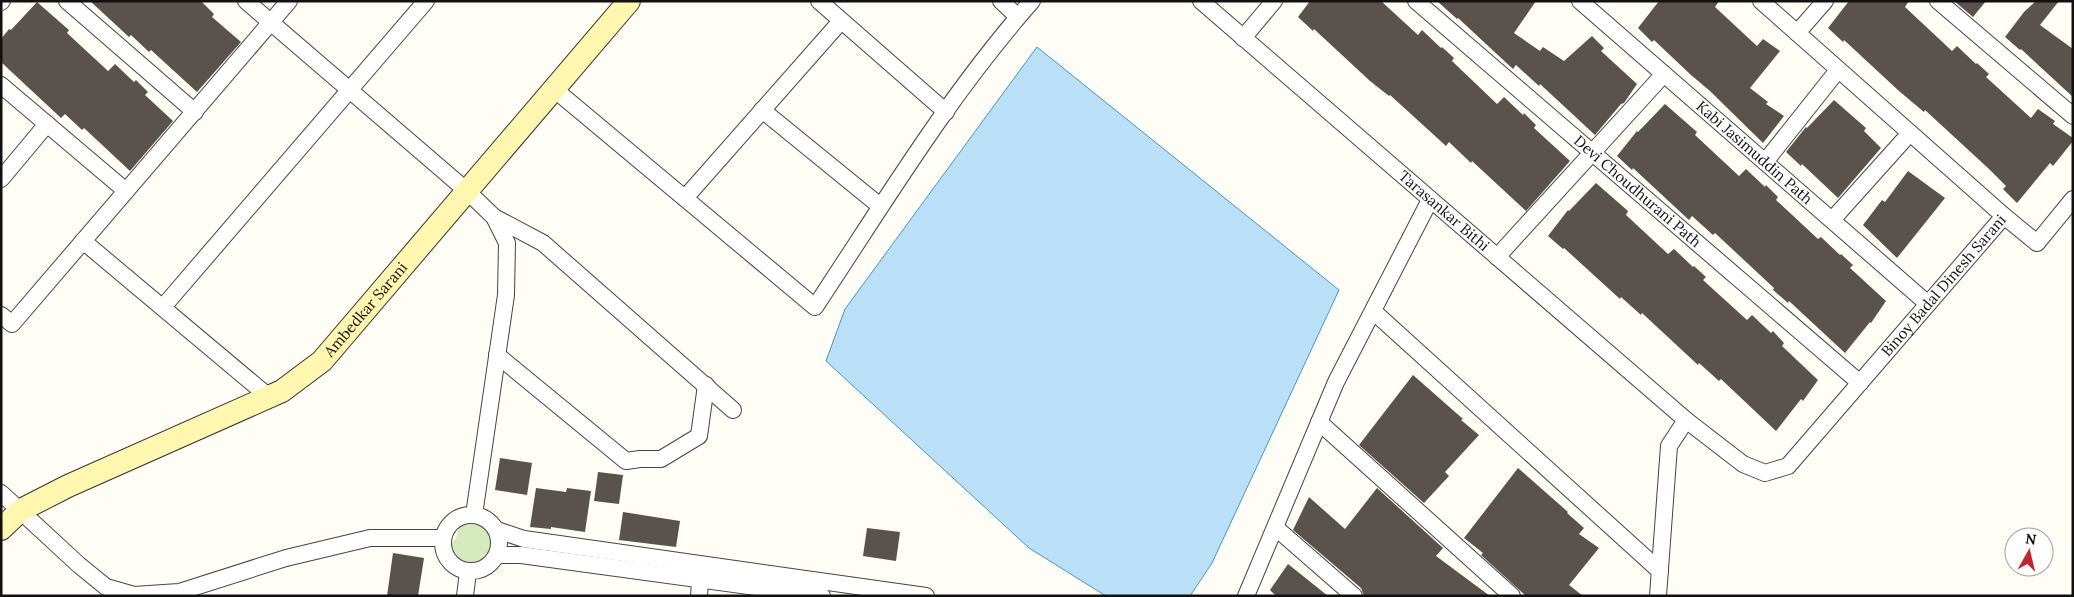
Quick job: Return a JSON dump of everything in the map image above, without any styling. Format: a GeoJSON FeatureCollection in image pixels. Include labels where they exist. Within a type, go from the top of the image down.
{"type":"FeatureCollection","features":[{"type":"Feature","properties":{"kind":"street"},"geometry":{"type":"LineString","coordinates":[[67,1],[195,112]]}},
{"type":"Feature","properties":{"kind":"street"},"geometry":{"type":"LineString","coordinates":[[246,1],[467,191],[494,217],[543,243],[734,410]]}},
{"type":"Feature","properties":{"kind":"street"},"geometry":{"type":"LineString","coordinates":[[1,315],[12,324],[290,1]]}},
{"type":"Feature","properties":{"kind":"street"},"geometry":{"type":"LineString","coordinates":[[163,307],[426,1]]}},
{"type":"Feature","properties":{"kind":"street","name":"Ambedkar Sarani"},"geometry":{"type":"LineString","coordinates":[[1,529],[21,510],[68,486],[282,391],[322,361],[629,1]]}},
{"type":"Feature","properties":{"kind":"street"},"geometry":{"type":"LineString","coordinates":[[818,1],[946,112]]}},
{"type":"Feature","properties":{"kind":"street"},"geometry":{"type":"LineString","coordinates":[[1001,1],[1018,17]]}},
{"type":"Feature","properties":{"kind":"street"},"geometry":{"type":"LineString","coordinates":[[554,89],[815,307],[904,170],[1001,36],[1032,1]]}},
{"type":"Feature","properties":{"kind":"street","name":"Tarasankar Bithi"},"geometry":{"type":"LineString","coordinates":[[1201,1],[1686,420]]}},
{"type":"Feature","properties":{"kind":"street"},"geometry":{"type":"LineString","coordinates":[[1243,38],[1274,1]]}},
{"type":"Feature","properties":{"kind":"street","name":"Devi Choudhurani Path"},"geometry":{"type":"LineString","coordinates":[[1416,1],[1860,383]]}},
{"type":"Feature","properties":{"kind":"street","name":"Kabi Jasimuddin Path"},"geometry":{"type":"LineString","coordinates":[[1580,1],[1928,304]]}},
{"type":"Feature","properties":{"kind":"street","name":"Binoy Badal Dinesh Sarani"},"geometry":{"type":"LineString","coordinates":[[1686,420],[1743,464],[1765,473],[1788,466],[2004,216],[1761,1]]}},
{"type":"Feature","properties":{"kind":"street"},"geometry":{"type":"LineString","coordinates":[[1797,33],[1825,1]]}},
{"type":"Feature","properties":{"kind":"street"},"geometry":{"type":"LineString","coordinates":[[1938,1],[2073,116]]}},
{"type":"Feature","properties":{"kind":"street"},"geometry":{"type":"LineString","coordinates":[[685,198],[841,21]]}},
{"type":"Feature","properties":{"kind":"street"},"geometry":{"type":"LineString","coordinates":[[1765,162],[1838,70]]}},
{"type":"Feature","properties":{"kind":"street"},"geometry":{"type":"LineString","coordinates":[[1497,257],[1664,74]]}},
{"type":"Feature","properties":{"kind":"street"},"geometry":{"type":"LineString","coordinates":[[1,85],[126,191]]}},
{"type":"Feature","properties":{"kind":"street"},"geometry":{"type":"LineString","coordinates":[[762,110],[880,206]]}},
{"type":"Feature","properties":{"kind":"street"},"geometry":{"type":"LineString","coordinates":[[1,179],[47,124]]}},
{"type":"Feature","properties":{"kind":"street"},"geometry":{"type":"LineString","coordinates":[[1832,220],[1910,134]]}},
{"type":"Feature","properties":{"kind":"street"},"geometry":{"type":"LineString","coordinates":[[2004,216],[2037,243],[2073,199]]}},
{"type":"Feature","properties":{"kind":"street"},"geometry":{"type":"LineString","coordinates":[[1246,596],[1336,382],[1430,200]]}},
{"type":"Feature","properties":{"kind":"street"},"geometry":{"type":"LineString","coordinates":[[474,515],[506,296],[507,243],[494,217]]}},
{"type":"Feature","properties":{"kind":"street"},"geometry":{"type":"LineString","coordinates":[[84,240],[269,396]]}},
{"type":"Feature","properties":{"kind":"street"},"geometry":{"type":"LineString","coordinates":[[1373,311],[1660,571]]}},
{"type":"Feature","properties":{"kind":"street"},"geometry":{"type":"LineString","coordinates":[[497,355],[626,461],[640,458],[661,459],[699,436],[706,385]]}},
{"type":"Feature","properties":{"kind":"street"},"geometry":{"type":"LineString","coordinates":[[1658,596],[1669,446],[1686,420]]}},
{"type":"Feature","properties":{"kind":"street"},"geometry":{"type":"LineString","coordinates":[[1319,422],[1512,596]]}},
{"type":"Feature","properties":{"kind":"street"},"geometry":{"type":"LineString","coordinates":[[1,493],[79,565],[106,586],[134,595],[179,592],[286,558],[370,538],[444,538]]}},
{"type":"Feature","properties":{"kind":"street"},"geometry":{"type":"LineString","coordinates":[[497,530],[500,547],[498,555],[484,569],[468,572],[458,569],[450,562],[443,548],[447,529],[455,520],[464,516],[474,515],[484,518],[497,530],[524,539],[701,571],[822,596]]}},
{"type":"Feature","properties":{"kind":"street"},"geometry":{"type":"LineString","coordinates":[[1276,528],[1354,596]]}},
{"type":"Feature","properties":{"kind":"street"},"geometry":{"type":"LineString","coordinates":[[498,555],[521,555],[701,571],[926,596]]}},
{"type":"Feature","properties":{"kind":"street"},"geometry":{"type":"LineString","coordinates":[[699,596],[701,571]]}},
{"type":"Feature","properties":{"kind":"street"},"geometry":{"type":"LineString","coordinates":[[465,596],[468,572]]}},
{"type":"Feature","properties":{"kind":"green space"},"geometry":{"type":"Polygon","coordinates":[[[469,524],[485,528],[493,535],[495,545],[491,555],[483,562],[473,564],[461,560],[450,546],[456,538],[460,526],[469,524]]]}},
{"type":"Feature","properties":{"kind":"water"},"geometry":{"type":"Polygon","coordinates":[[[1037,47],[1339,290],[1212,563],[1190,596],[1106,596],[1029,548],[826,361],[845,309],[1037,47]]]}},
{"type":"Feature","properties":{"kind":"building"},"geometry":{"type":"Polygon","coordinates":[[[90,1],[201,1],[214,14],[212,17],[241,42],[197,92],[151,50],[149,52],[131,35],[129,37],[90,1]]]}},
{"type":"Feature","properties":{"kind":"building"},"geometry":{"type":"Polygon","coordinates":[[[1310,1],[1381,1],[1418,35],[1422,30],[1442,47],[1454,58],[1452,61],[1497,104],[1504,97],[1523,115],[1524,113],[1536,125],[1534,128],[1570,161],[1526,211],[1472,161],[1471,163],[1449,142],[1446,146],[1390,95],[1370,81],[1314,29],[1313,31],[1298,17],[1310,1]]]}},
{"type":"Feature","properties":{"kind":"building"},"geometry":{"type":"Polygon","coordinates":[[[1437,1],[1536,1],[1514,33],[1540,51],[1543,47],[1564,61],[1592,36],[1604,48],[1601,51],[1637,84],[1624,103],[1621,104],[1595,135],[1540,84],[1539,86],[1516,65],[1513,69],[1437,1]]]}},
{"type":"Feature","properties":{"kind":"building"},"geometry":{"type":"Polygon","coordinates":[[[1659,1],[1719,1],[1715,7],[1757,46],[1763,39],[1780,51],[1750,88],[1768,102],[1766,104],[1784,116],[1763,143],[1710,91],[1654,40],[1652,42],[1638,28],[1659,1]]]}},
{"type":"Feature","properties":{"kind":"building"},"geometry":{"type":"Polygon","coordinates":[[[1849,1],[1909,1],[1905,7],[1952,51],[1957,46],[1989,74],[1986,77],[2031,118],[2038,109],[2055,121],[2053,124],[2073,138],[2073,141],[2053,166],[2050,163],[2017,203],[2003,189],[2006,186],[1989,169],[1925,110],[1924,112],[1899,91],[1844,40],[1843,42],[1828,28],[1849,1]]]}},
{"type":"Feature","properties":{"kind":"building"},"geometry":{"type":"Polygon","coordinates":[[[1954,1],[1986,1],[1973,17],[1954,1]]]}},
{"type":"Feature","properties":{"kind":"building"},"geometry":{"type":"Polygon","coordinates":[[[2036,1],[2059,1],[2040,25],[2073,49],[2073,97],[2021,49],[2005,37],[2024,12],[2036,1]]]}},
{"type":"Feature","properties":{"kind":"building"},"geometry":{"type":"Polygon","coordinates":[[[37,2],[69,30],[67,33],[108,71],[115,64],[134,82],[136,80],[148,92],[145,95],[173,121],[130,171],[84,128],[82,130],[65,114],[61,118],[1,62],[1,39],[37,2]]]}},
{"type":"Feature","properties":{"kind":"building"},"geometry":{"type":"Polygon","coordinates":[[[1834,100],[1866,128],[1864,131],[1881,148],[1838,198],[1802,164],[1801,166],[1786,152],[1806,127],[1834,100]]]}},
{"type":"Feature","properties":{"kind":"building"},"geometry":{"type":"Polygon","coordinates":[[[1665,104],[1697,132],[1695,135],[1739,176],[1746,169],[1765,187],[1766,185],[1778,197],[1776,200],[1818,239],[1821,237],[1853,265],[1850,268],[1886,301],[1871,323],[1845,353],[1789,301],[1788,303],[1773,290],[1774,288],[1715,233],[1713,235],[1692,216],[1689,220],[1633,168],[1632,170],[1617,156],[1637,131],[1665,104]]]}},
{"type":"Feature","properties":{"kind":"building"},"geometry":{"type":"Polygon","coordinates":[[[1908,171],[1945,198],[1897,258],[1863,225],[1882,200],[1885,202],[1908,171]]]}},
{"type":"Feature","properties":{"kind":"building"},"geometry":{"type":"Polygon","coordinates":[[[1596,183],[1628,211],[1626,215],[1668,254],[1674,249],[1706,277],[1703,280],[1747,320],[1752,315],[1771,333],[1773,331],[1784,343],[1782,346],[1818,380],[1803,401],[1801,399],[1776,431],[1721,379],[1719,381],[1699,363],[1698,365],[1642,313],[1641,315],[1621,297],[1620,299],[1564,248],[1548,236],[1568,210],[1596,183]]]}},
{"type":"Feature","properties":{"kind":"building"},"geometry":{"type":"Polygon","coordinates":[[[1413,375],[1479,435],[1445,472],[1449,476],[1424,503],[1359,445],[1413,375]]]}},
{"type":"Feature","properties":{"kind":"building"},"geometry":{"type":"Polygon","coordinates":[[[500,458],[532,463],[527,495],[495,490],[500,458]]]}},
{"type":"Feature","properties":{"kind":"building"},"geometry":{"type":"Polygon","coordinates":[[[1518,468],[1584,528],[1579,534],[1599,548],[1569,585],[1583,596],[1526,596],[1481,555],[1483,553],[1464,538],[1518,468]]]}},
{"type":"Feature","properties":{"kind":"building"},"geometry":{"type":"Polygon","coordinates":[[[598,472],[623,475],[619,504],[594,501],[598,472]]]}},
{"type":"Feature","properties":{"kind":"building"},"geometry":{"type":"Polygon","coordinates":[[[536,488],[566,492],[567,488],[591,491],[585,532],[551,527],[551,529],[530,527],[536,488]]]}},
{"type":"Feature","properties":{"kind":"building"},"geometry":{"type":"Polygon","coordinates":[[[1377,488],[1443,548],[1436,556],[1490,596],[1364,596],[1361,588],[1293,530],[1309,497],[1345,529],[1377,488]]]}},
{"type":"Feature","properties":{"kind":"building"},"geometry":{"type":"Polygon","coordinates":[[[623,512],[680,521],[676,547],[619,540],[623,512]]]}},
{"type":"Feature","properties":{"kind":"building"},"geometry":{"type":"Polygon","coordinates":[[[867,528],[900,532],[896,561],[863,556],[867,528]]]}},
{"type":"Feature","properties":{"kind":"building"},"geometry":{"type":"Polygon","coordinates":[[[393,553],[424,558],[418,596],[387,596],[393,553]]]}},
{"type":"Feature","properties":{"kind":"building"},"geometry":{"type":"Polygon","coordinates":[[[1288,564],[1328,596],[1276,596],[1270,590],[1288,564]]]}}]}
